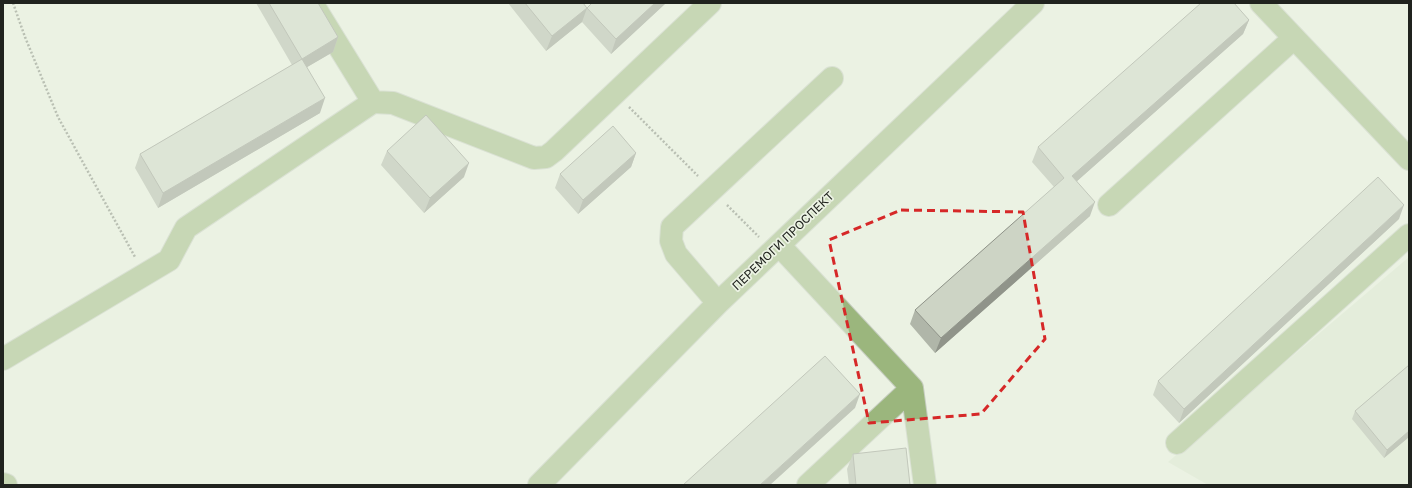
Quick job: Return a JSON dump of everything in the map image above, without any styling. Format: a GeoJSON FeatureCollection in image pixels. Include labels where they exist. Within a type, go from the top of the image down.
{"type":"FeatureCollection","features":[{"type":"Feature","properties":{"kind":"street"},"geometry":{"type":"LineString","coordinates":[[312,3],[373,102]]}},
{"type":"Feature","properties":{"kind":"street"},"geometry":{"type":"LineString","coordinates":[[3,359],[169,260],[186,228],[373,102],[393,103],[534,158],[546,157],[710,3]]}},
{"type":"Feature","properties":{"kind":"street","name":"ПЕРЕМОГИ ПРОСПЕКТ"},"geometry":{"type":"LineString","coordinates":[[539,485],[718,303],[1033,3]]}},
{"type":"Feature","properties":{"kind":"street"},"geometry":{"type":"LineString","coordinates":[[1261,3],[1409,159]]}},
{"type":"Feature","properties":{"kind":"street"},"geometry":{"type":"LineString","coordinates":[[1109,205],[1294,38]]}},
{"type":"Feature","properties":{"kind":"street"},"geometry":{"type":"LineString","coordinates":[[718,303],[676,254],[671,241],[672,227],[832,78]]}},
{"type":"Feature","properties":{"kind":"street"},"geometry":{"type":"LineString","coordinates":[[1177,444],[1409,235]]}},
{"type":"Feature","properties":{"kind":"street"},"geometry":{"type":"LineString","coordinates":[[776,248],[912,388],[925,485]]}},
{"type":"Feature","properties":{"kind":"street"},"geometry":{"type":"LineString","coordinates":[[808,485],[912,388]]}},
{"type":"Feature","properties":{"kind":"path"},"geometry":{"type":"LineString","coordinates":[[13,3],[25,37],[58,117],[144,275]]}},
{"type":"Feature","properties":{"kind":"path"},"geometry":{"type":"LineString","coordinates":[[615,93],[712,190],[776,248]]}},
{"type":"Feature","properties":{"kind":"highlighted area"},"geometry":{"type":"Polygon","coordinates":[[[901,210],[1023,212],[1045,339],[981,414],[869,423],[829,240],[901,210]]]}},
{"type":"Feature","properties":{"kind":"shaded area"},"geometry":{"type":"Polygon","coordinates":[[[1409,257],[1409,485],[1208,485],[1168,462],[1409,257]]]}},
{"type":"Feature","properties":{"kind":"building"},"geometry":{"type":"Polygon","coordinates":[[[269,3],[318,3],[338,37],[302,59],[269,3]]]}},
{"type":"Feature","properties":{"kind":"building"},"geometry":{"type":"Polygon","coordinates":[[[525,3],[583,3],[587,8],[552,36],[525,3]]]}},
{"type":"Feature","properties":{"kind":"building"},"geometry":{"type":"Polygon","coordinates":[[[592,3],[655,3],[616,39],[587,8],[592,3]]]}},
{"type":"Feature","properties":{"kind":"building"},"geometry":{"type":"Polygon","coordinates":[[[1201,3],[1234,3],[1249,20],[1072,176],[1095,202],[941,338],[915,310],[1064,178],[1038,147],[1201,3]]]}},
{"type":"Feature","properties":{"kind":"building"},"geometry":{"type":"Polygon","coordinates":[[[302,59],[325,98],[163,193],[140,154],[302,59]]]}},
{"type":"Feature","properties":{"kind":"building"},"geometry":{"type":"Polygon","coordinates":[[[426,115],[469,163],[430,198],[387,151],[426,115]]]}},
{"type":"Feature","properties":{"kind":"building"},"geometry":{"type":"Polygon","coordinates":[[[613,126],[636,153],[583,200],[560,174],[613,126]]]}},
{"type":"Feature","properties":{"kind":"building"},"geometry":{"type":"Polygon","coordinates":[[[1378,177],[1404,205],[1184,409],[1158,381],[1378,177]]]}},
{"type":"Feature","properties":{"kind":"building"},"geometry":{"type":"Polygon","coordinates":[[[825,356],[860,394],[760,485],[683,485],[825,356]]]}},
{"type":"Feature","properties":{"kind":"building"},"geometry":{"type":"Polygon","coordinates":[[[1409,365],[1409,431],[1387,450],[1355,411],[1409,365]]]}},
{"type":"Feature","properties":{"kind":"building"},"geometry":{"type":"Polygon","coordinates":[[[906,448],[910,485],[856,485],[853,454],[906,448]]]}}]}
